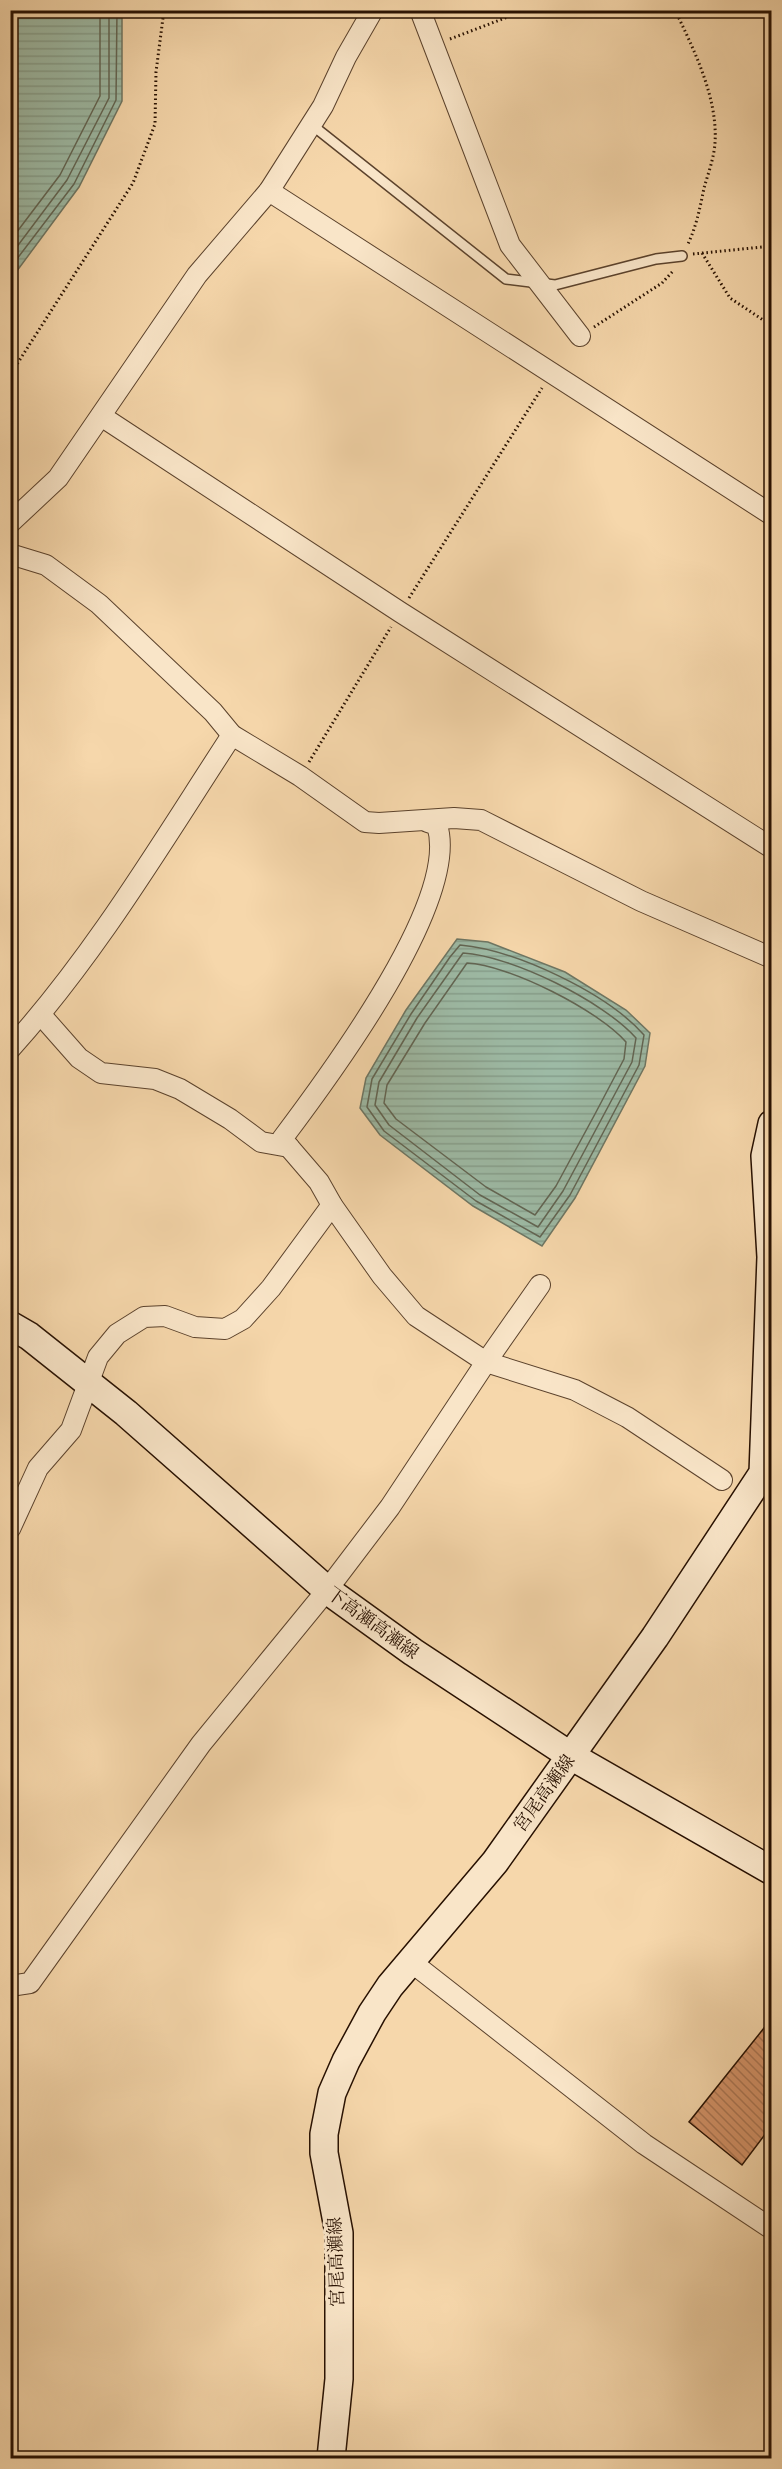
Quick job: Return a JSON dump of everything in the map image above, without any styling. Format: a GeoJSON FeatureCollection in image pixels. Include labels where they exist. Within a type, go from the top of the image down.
{"type":"FeatureCollection","features":[{"type":"Feature","properties":{"kind":"main road","name":"宮尾高瀬線"},"geometry":{"type":"LineString","coordinates":[[332,2458],[339,2379],[339,2233],[324,2153],[327,2115],[332,2092],[372,2013],[410,1961],[495,1862],[655,1637],[762,1473],[771,1257],[765,1156],[771,1130]]}},
{"type":"Feature","properties":{"kind":"main road","name":"下高瀬高瀬線"},"geometry":{"type":"LineString","coordinates":[[10,1325],[29,1336],[126,1413],[327,1590],[413,1652],[571,1756],[771,1871]]}},
{"type":"Feature","properties":{"kind":"street"},"geometry":{"type":"LineString","coordinates":[[10,523],[58,478],[197,275],[269,191],[312,125],[346,57],[373,10]]}},
{"type":"Feature","properties":{"kind":"street"},"geometry":{"type":"LineString","coordinates":[[420,10],[510,245],[580,336]]}},
{"type":"Feature","properties":{"kind":"street"},"geometry":{"type":"LineString","coordinates":[[269,191],[771,515]]}},
{"type":"Feature","properties":{"kind":"street"},"geometry":{"type":"LineString","coordinates":[[101,416],[400,612],[771,848]]}},
{"type":"Feature","properties":{"kind":"street"},"geometry":{"type":"LineString","coordinates":[[10,554],[46,565],[99,604],[213,712],[232,735],[300,776],[365,822],[379,824],[454,819],[481,820],[641,901],[771,958]]}},
{"type":"Feature","properties":{"kind":"street"},"geometry":{"type":"LineString","coordinates":[[10,1049],[41,1015],[80,965],[232,735]]}},
{"type":"Feature","properties":{"kind":"street"},"geometry":{"type":"LineString","coordinates":[[428,822],[437,825],[441,838],[439,861],[426,909],[413,939],[338,1063],[282,1139],[319,1182],[332,1205],[382,1276],[416,1316],[486,1362],[575,1390],[627,1416],[722,1480]]}},
{"type":"Feature","properties":{"kind":"street"},"geometry":{"type":"LineString","coordinates":[[41,1015],[80,1058],[101,1073],[156,1079],[180,1089],[230,1119],[261,1142],[289,1147]]}},
{"type":"Feature","properties":{"kind":"street"},"geometry":{"type":"LineString","coordinates":[[10,1529],[38,1467],[71,1430],[98,1357],[117,1334],[144,1317],[165,1316],[195,1327],[225,1329],[243,1319],[271,1287],[332,1205]]}},
{"type":"Feature","properties":{"kind":"street"},"geometry":{"type":"LineString","coordinates":[[10,1986],[30,1983],[201,1744],[327,1590],[390,1507],[540,1285]]}},
{"type":"Feature","properties":{"kind":"street"},"geometry":{"type":"LineString","coordinates":[[410,1961],[644,2144],[771,2229]]}},
{"type":"Feature","properties":{"kind":"lane"},"geometry":{"type":"LineString","coordinates":[[312,125],[506,279],[555,285],[656,259],[682,256]]}},
{"type":"Feature","properties":{"kind":"path"},"geometry":{"type":"LineString","coordinates":[[10,375],[133,183],[154,124],[156,72],[164,10]]}},
{"type":"Feature","properties":{"kind":"path"},"geometry":{"type":"LineString","coordinates":[[434,45],[526,10]]}},
{"type":"Feature","properties":{"kind":"path"},"geometry":{"type":"LineString","coordinates":[[580,336],[662,283],[676,268],[694,232],[715,145],[715,125],[708,94],[688,38],[675,10]]}},
{"type":"Feature","properties":{"kind":"path"},"geometry":{"type":"LineString","coordinates":[[682,256],[771,246]]}},
{"type":"Feature","properties":{"kind":"path"},"geometry":{"type":"LineString","coordinates":[[702,253],[730,298],[771,326]]}},
{"type":"Feature","properties":{"kind":"path"},"geometry":{"type":"LineString","coordinates":[[300,776],[400,612],[552,373]]}},
{"type":"Feature","properties":{"kind":"water"},"geometry":{"type":"Polygon","coordinates":[[[11,10],[122,11],[122,101],[79,187],[11,279],[11,10]]]}},
{"type":"Feature","properties":{"kind":"water"},"geometry":{"type":"Polygon","coordinates":[[[457,939],[488,942],[565,972],[626,1010],[650,1033],[645,1066],[575,1198],[542,1246],[473,1206],[380,1135],[360,1108],[366,1078],[406,1010],[457,939]]]}},
{"type":"Feature","properties":{"kind":"building"},"geometry":{"type":"Polygon","coordinates":[[[772,2018],[772,2125],[742,2165],[689,2122],[772,2018]]]}}]}
